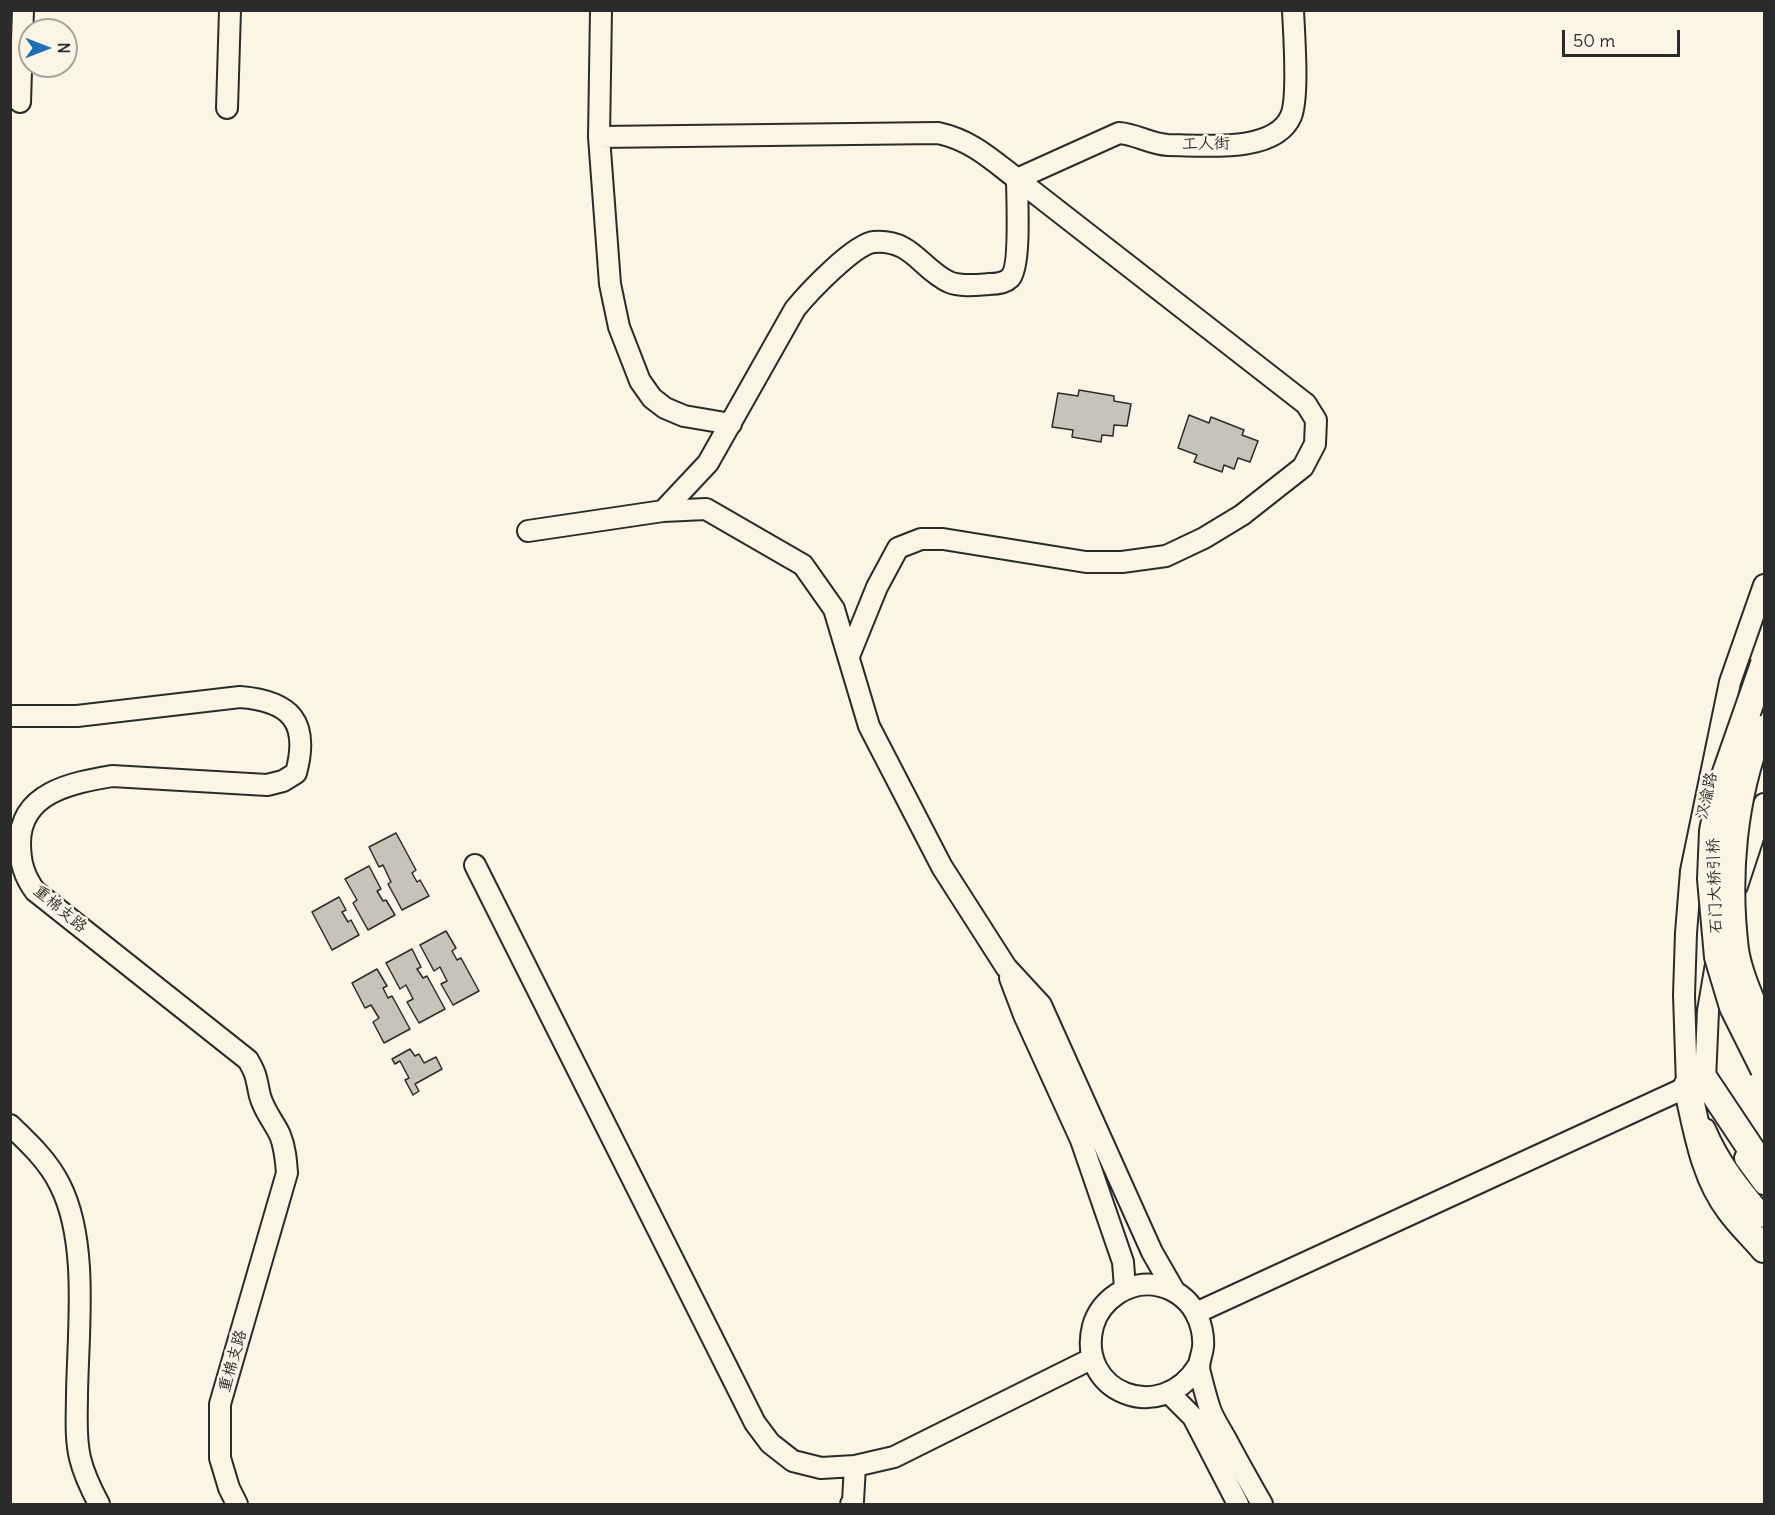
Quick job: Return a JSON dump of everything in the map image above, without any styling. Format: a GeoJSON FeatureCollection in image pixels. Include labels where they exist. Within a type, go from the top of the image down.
{"type":"FeatureCollection","features":[{"type":"Feature","properties":{"kind":"main road","name":"石门大桥引桥"},"geometry":{"type":"LineString","coordinates":[[1764,664],[1723,781],[1713,831],[1712,879],[1718,957],[1733,1007],[1764,1069]]}},
{"type":"Feature","properties":{"kind":"main road","name":"石门大桥引桥"},"geometry":{"type":"LineString","coordinates":[[1764,716],[1752,749],[1736,816],[1731,875],[1736,951],[1751,1002],[1764,1031]]}},
{"type":"Feature","properties":{"kind":"main road"},"geometry":{"type":"LineString","coordinates":[[1696,1083],[1764,1166]]}},
{"type":"Feature","properties":{"kind":"main road"},"geometry":{"type":"LineString","coordinates":[[1696,1083],[1703,1152],[1714,1184],[1730,1210],[1764,1249]]}},
{"type":"Feature","properties":{"kind":"street"},"geometry":{"type":"LineString","coordinates":[[20,102],[23,10]]}},
{"type":"Feature","properties":{"kind":"street"},"geometry":{"type":"LineString","coordinates":[[227,108],[230,10]]}},
{"type":"Feature","properties":{"kind":"street"},"geometry":{"type":"LineString","coordinates":[[601,10],[599,137],[610,284],[619,327],[640,381],[652,398],[665,408],[684,416],[731,424]]}},
{"type":"Feature","properties":{"kind":"street","name":"工人街"},"geometry":{"type":"LineString","coordinates":[[1017,179],[1119,133],[1130,134],[1156,144],[1168,145],[1245,144],[1272,136],[1291,117],[1295,100],[1293,10]]}},
{"type":"Feature","properties":{"kind":"street"},"geometry":{"type":"LineString","coordinates":[[599,137],[938,133],[956,137],[973,146],[1017,179],[1306,404],[1316,420],[1315,444],[1303,467],[1242,515],[1204,538],[1166,556],[1122,562],[1086,562],[943,539],[921,539],[898,548],[877,587],[849,656]]}},
{"type":"Feature","properties":{"kind":"street"},"geometry":{"type":"LineString","coordinates":[[663,511],[708,463],[795,309],[858,248],[872,242],[891,243],[907,250],[948,281],[963,285],[999,284],[1011,277],[1017,264],[1017,179]]}},
{"type":"Feature","properties":{"kind":"street"},"geometry":{"type":"LineString","coordinates":[[528,531],[663,511],[706,509],[803,565],[834,609],[869,726],[942,867],[1006,967],[1041,1005],[1152,1252],[1175,1292]]}},
{"type":"Feature","properties":{"kind":"street","name":"汉渝路"},"geometry":{"type":"LineString","coordinates":[[1764,585],[1730,682],[1691,871],[1684,995],[1696,1083],[1764,1184]]}},
{"type":"Feature","properties":{"kind":"street","name":"重棉支路"},"geometry":{"type":"LineString","coordinates":[[10,716],[47,718],[77,716],[240,697],[263,699],[280,706],[293,718],[300,736],[301,757],[296,773],[283,781],[267,785],[112,776],[88,780],[62,787],[40,800],[26,816],[20,838],[20,858],[25,879],[35,891],[248,1060],[257,1075],[260,1096],[266,1112],[280,1135],[286,1155],[287,1173],[220,1404],[220,1458],[229,1488],[237,1504]]}},
{"type":"Feature","properties":{"kind":"street","name":"汉渝路"},"geometry":{"type":"LineString","coordinates":[[1696,1083],[1718,951],[1764,804]]}},
{"type":"Feature","properties":{"kind":"street"},"geometry":{"type":"LineString","coordinates":[[475,865],[755,1423],[770,1443],[793,1461],[821,1468],[855,1466],[894,1457],[1093,1358]]}},
{"type":"Feature","properties":{"kind":"street"},"geometry":{"type":"LineString","coordinates":[[1006,967],[1024,1015],[1081,1140],[1123,1262],[1125,1288]]}},
{"type":"Feature","properties":{"kind":"street"},"geometry":{"type":"LineString","coordinates":[[1196,1313],[1696,1083],[1713,1147],[1731,1176],[1764,1217]]}},
{"type":"Feature","properties":{"kind":"street"},"geometry":{"type":"LineString","coordinates":[[10,1125],[35,1149],[60,1185],[74,1225],[80,1268],[77,1422],[80,1455],[87,1483],[99,1504]]}},
{"type":"Feature","properties":{"kind":"street"},"geometry":{"type":"LineString","coordinates":[[1142,1284],[1159,1286],[1175,1292],[1187,1301],[1196,1313],[1202,1330],[1203,1348],[1198,1366],[1186,1382],[1169,1393],[1151,1398],[1132,1396],[1115,1388],[1101,1375],[1093,1358],[1090,1337],[1095,1317],[1108,1300],[1125,1288],[1142,1284]]}},
{"type":"Feature","properties":{"kind":"street"},"geometry":{"type":"LineString","coordinates":[[1198,1366],[1210,1410],[1262,1504]]}},
{"type":"Feature","properties":{"kind":"street"},"geometry":{"type":"LineString","coordinates":[[1169,1393],[1192,1417],[1238,1504]]}},
{"type":"Feature","properties":{"kind":"street"},"geometry":{"type":"LineString","coordinates":[[851,1504],[855,1466]]}},
{"type":"Feature","properties":{"kind":"building"},"geometry":{"type":"Polygon","coordinates":[[[1079,390],[1114,396],[1114,401],[1131,404],[1127,426],[1114,425],[1113,436],[1102,435],[1101,442],[1072,437],[1073,430],[1052,427],[1058,393],[1078,396],[1079,390]]]}},
{"type":"Feature","properties":{"kind":"building"},"geometry":{"type":"Polygon","coordinates":[[[1189,415],[1209,423],[1211,417],[1244,430],[1242,435],[1258,441],[1250,462],[1238,458],[1234,469],[1224,465],[1222,472],[1194,462],[1197,455],[1178,448],[1189,415]]]}},
{"type":"Feature","properties":{"kind":"building"},"geometry":{"type":"Polygon","coordinates":[[[396,833],[416,870],[412,873],[417,882],[420,880],[429,896],[402,910],[388,884],[391,882],[383,865],[379,867],[369,847],[396,833]]]}},
{"type":"Feature","properties":{"kind":"building"},"geometry":{"type":"Polygon","coordinates":[[[369,866],[381,889],[377,891],[395,915],[368,930],[353,903],[357,900],[345,879],[369,866]]]}},
{"type":"Feature","properties":{"kind":"building"},"geometry":{"type":"Polygon","coordinates":[[[339,897],[346,910],[342,912],[348,922],[351,920],[359,935],[332,950],[312,912],[339,897]]]}},
{"type":"Feature","properties":{"kind":"building"},"geometry":{"type":"Polygon","coordinates":[[[446,931],[456,948],[452,951],[457,960],[461,958],[479,991],[453,1005],[441,984],[447,981],[440,967],[434,971],[420,945],[446,931]]]}},
{"type":"Feature","properties":{"kind":"building"},"geometry":{"type":"Polygon","coordinates":[[[412,949],[421,967],[417,969],[423,978],[427,976],[445,1009],[419,1023],[407,1002],[413,999],[406,985],[400,989],[386,963],[412,949]]]}},
{"type":"Feature","properties":{"kind":"building"},"geometry":{"type":"Polygon","coordinates":[[[377,969],[387,986],[383,988],[388,998],[392,996],[410,1029],[384,1043],[373,1022],[379,1018],[371,1005],[365,1008],[352,983],[377,969]]]}},
{"type":"Feature","properties":{"kind":"building"},"geometry":{"type":"Polygon","coordinates":[[[410,1049],[415,1056],[419,1054],[424,1063],[436,1057],[442,1069],[415,1084],[419,1091],[413,1095],[405,1080],[409,1078],[400,1061],[395,1064],[392,1059],[410,1049]]]}}]}
